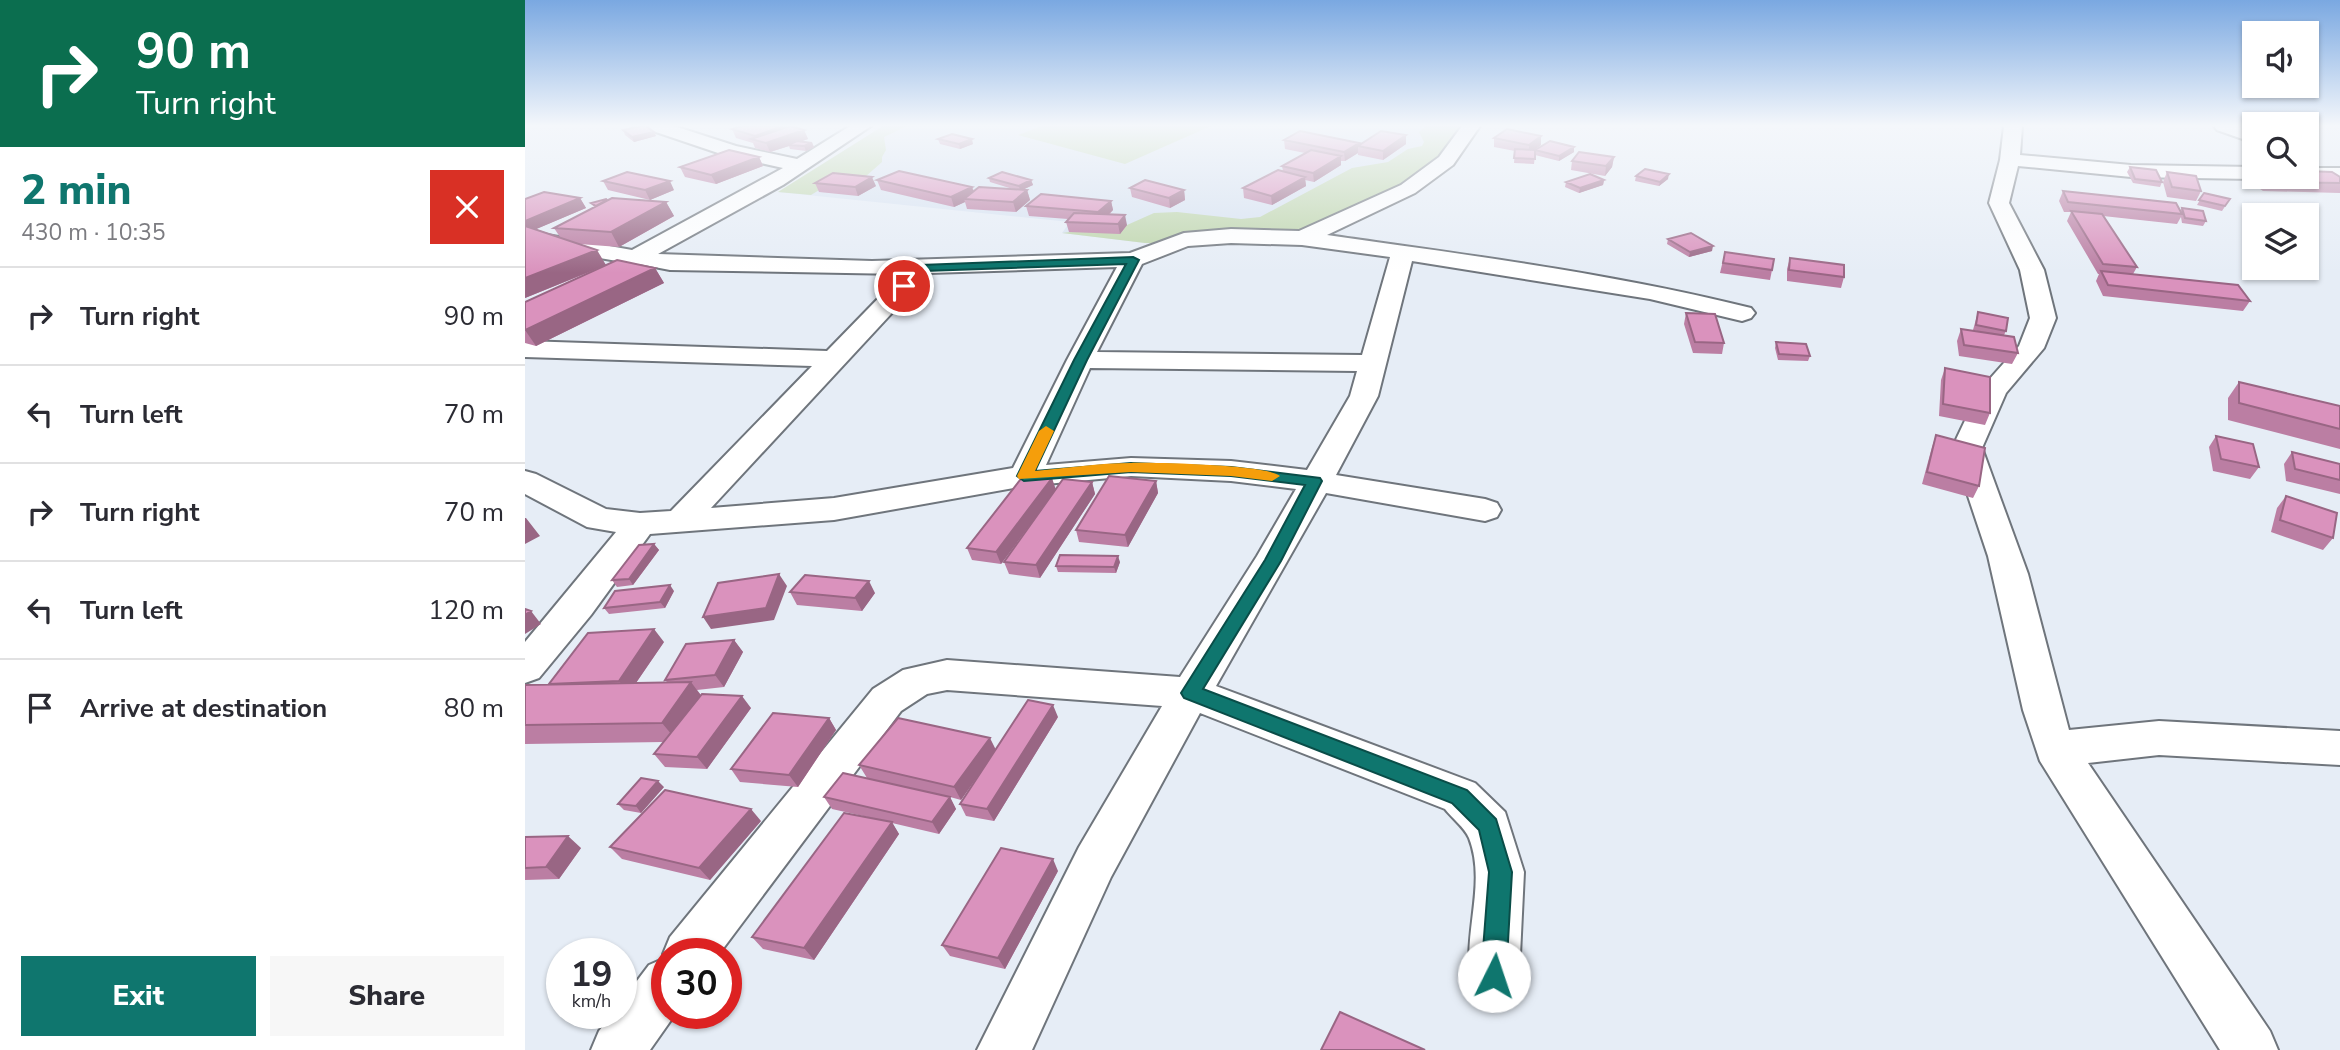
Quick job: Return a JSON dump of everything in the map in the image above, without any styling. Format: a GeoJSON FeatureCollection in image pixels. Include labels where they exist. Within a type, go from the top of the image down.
{"type":"FeatureCollection","features":[{"type":"Feature","properties":{"kind":"street"},"geometry":{"type":"LineString","coordinates":[[599,274],[635,258],[784,175]]}},
{"type":"Feature","properties":{"kind":"street"},"geometry":{"type":"LineString","coordinates":[[1302,237],[1408,189],[1427,175]]}},
{"type":"Feature","properties":{"kind":"street"},"geometry":{"type":"LineString","coordinates":[[2006,175],[1999,203],[2032,270],[2043,318],[2031,348],[1993,391],[1967,448],[1996,524],[2032,656],[2040,704],[2055,749],[2251,1050]]}},
{"type":"Feature","properties":{"kind":"street"},"geometry":{"type":"LineString","coordinates":[[525,238],[635,258],[699,265],[921,268],[1133,260],[1184,240],[1231,236],[1302,237],[1650,292],[1742,313]]}},
{"type":"Feature","properties":{"kind":"street"},"geometry":{"type":"LineString","coordinates":[[1004,1050],[1095,862],[1191,693],[1272,561],[1364,396],[1403,251]]}},
{"type":"Feature","properties":{"kind":"street"},"geometry":{"type":"LineString","coordinates":[[1024,476],[1080,360],[1133,260]]}},
{"type":"Feature","properties":{"kind":"street"},"geometry":{"type":"LineString","coordinates":[[680,521],[921,268]]}},
{"type":"Feature","properties":{"kind":"street"},"geometry":{"type":"LineString","coordinates":[[525,349],[564,353],[834,359]]}},
{"type":"Feature","properties":{"kind":"street"},"geometry":{"type":"LineString","coordinates":[[1080,360],[1373,363]]}},
{"type":"Feature","properties":{"kind":"street"},"geometry":{"type":"LineString","coordinates":[[525,481],[599,519],[640,524],[834,509],[1024,476],[1131,467],[1231,471],[1315,481],[1485,510]]}},
{"type":"Feature","properties":{"kind":"street"},"geometry":{"type":"LineString","coordinates":[[525,668],[578,606],[640,524]]}},
{"type":"Feature","properties":{"kind":"street"},"geometry":{"type":"LineString","coordinates":[[701,938],[887,700],[916,681],[947,675],[1191,693],[1460,796],[1489,826],[1501,872],[1494,976]]}},
{"type":"Feature","properties":{"kind":"street"},"geometry":{"type":"LineString","coordinates":[[2055,749],[2159,738],[2340,748]]}},
{"type":"Feature","properties":{"kind":"street"},"geometry":{"type":"LineString","coordinates":[[618,1050],[651,1005]]}},
{"type":"Feature","properties":{"kind":"shaded area"},"geometry":{"type":"Polygon","coordinates":[[[805,175],[1384,175],[1267,245],[1145,243],[1062,233],[1070,222],[778,192],[805,175]]]}},
{"type":"Feature","properties":{"kind":"green space"},"geometry":{"type":"Polygon","coordinates":[[[805,175],[867,175],[824,187],[811,195],[778,192],[805,175]]]}},
{"type":"Feature","properties":{"kind":"green space"},"geometry":{"type":"Polygon","coordinates":[[[1339,175],[1425,175],[1412,185],[1291,243],[1145,243],[1062,233],[1127,225],[1154,213],[1177,212],[1241,219],[1260,217],[1339,175]]]}},
{"type":"Feature","properties":{"kind":"building"},"geometry":{"type":"Polygon","coordinates":[[[619,175],[641,175],[670,181],[645,190],[603,181],[619,175]]]}},
{"type":"Feature","properties":{"kind":"building"},"geometry":{"type":"Polygon","coordinates":[[[829,175],[872,177],[855,187],[815,183],[829,175]]]}},
{"type":"Feature","properties":{"kind":"building"},"geometry":{"type":"Polygon","coordinates":[[[889,175],[917,175],[972,187],[951,197],[877,180],[889,175]]]}},
{"type":"Feature","properties":{"kind":"building"},"geometry":{"type":"Polygon","coordinates":[[[996,175],[1013,175],[1031,180],[1019,186],[989,178],[996,175]]]}},
{"type":"Feature","properties":{"kind":"building"},"geometry":{"type":"Polygon","coordinates":[[[1268,175],[1305,177],[1271,196],[1243,188],[1268,175]]]}},
{"type":"Feature","properties":{"kind":"building"},"geometry":{"type":"Polygon","coordinates":[[[1587,175],[1604,180],[1580,188],[1566,182],[1587,175]]]}},
{"type":"Feature","properties":{"kind":"building"},"geometry":{"type":"Polygon","coordinates":[[[1637,175],[1668,175],[1660,182],[1637,175]]]}},
{"type":"Feature","properties":{"kind":"building"},"geometry":{"type":"Polygon","coordinates":[[[2133,175],[2158,175],[2162,182],[2135,179],[2133,175]]]}},
{"type":"Feature","properties":{"kind":"building"},"geometry":{"type":"Polygon","coordinates":[[[2168,175],[2196,176],[2201,191],[2172,187],[2168,175]]]}},
{"type":"Feature","properties":{"kind":"building"},"geometry":{"type":"Polygon","coordinates":[[[2319,175],[2337,175],[2340,177],[2340,183],[2319,183],[2319,175]]]}},
{"type":"Feature","properties":{"kind":"building"},"geometry":{"type":"Polygon","coordinates":[[[1145,180],[1184,190],[1169,198],[1130,188],[1145,180]]]}},
{"type":"Feature","properties":{"kind":"building"},"geometry":{"type":"Polygon","coordinates":[[[979,187],[1027,190],[1013,202],[964,199],[979,187]]]}},
{"type":"Feature","properties":{"kind":"building"},"geometry":{"type":"Polygon","coordinates":[[[2063,191],[2176,203],[2182,214],[2068,202],[2063,191]]]}},
{"type":"Feature","properties":{"kind":"building"},"geometry":{"type":"Polygon","coordinates":[[[544,192],[580,198],[525,221],[525,199],[544,192]]]}},
{"type":"Feature","properties":{"kind":"building"},"geometry":{"type":"Polygon","coordinates":[[[2204,193],[2230,199],[2225,206],[2199,200],[2204,193]]]}},
{"type":"Feature","properties":{"kind":"building"},"geometry":{"type":"Polygon","coordinates":[[[1041,194],[1111,201],[1098,212],[1026,206],[1041,194]]]}},
{"type":"Feature","properties":{"kind":"building"},"geometry":{"type":"Polygon","coordinates":[[[612,198],[666,202],[611,232],[554,228],[612,198]]]}},
{"type":"Feature","properties":{"kind":"building"},"geometry":{"type":"Polygon","coordinates":[[[606,199],[596,206],[591,203],[606,199]]]}},
{"type":"Feature","properties":{"kind":"building"},"geometry":{"type":"Polygon","coordinates":[[[2182,208],[2203,211],[2206,221],[2185,218],[2182,208]]]}},
{"type":"Feature","properties":{"kind":"building"},"geometry":{"type":"Polygon","coordinates":[[[2071,211],[2102,214],[2137,267],[2103,264],[2071,211]]]}},
{"type":"Feature","properties":{"kind":"building"},"geometry":{"type":"Polygon","coordinates":[[[1074,213],[1125,215],[1118,224],[1066,222],[1074,213]]]}},
{"type":"Feature","properties":{"kind":"building"},"geometry":{"type":"Polygon","coordinates":[[[525,226],[597,250],[525,278],[525,226]]]}},
{"type":"Feature","properties":{"kind":"building"},"geometry":{"type":"Polygon","coordinates":[[[1691,233],[1713,246],[1690,252],[1668,239],[1691,233]]]}},
{"type":"Feature","properties":{"kind":"building"},"geometry":{"type":"Polygon","coordinates":[[[1725,252],[1774,259],[1772,270],[1723,263],[1725,252]]]}},
{"type":"Feature","properties":{"kind":"building"},"geometry":{"type":"Polygon","coordinates":[[[1790,258],[1844,265],[1844,277],[1789,270],[1790,258]]]}},
{"type":"Feature","properties":{"kind":"building"},"geometry":{"type":"Polygon","coordinates":[[[617,260],[655,268],[525,330],[525,302],[617,260]]]}},
{"type":"Feature","properties":{"kind":"building"},"geometry":{"type":"Polygon","coordinates":[[[2101,271],[2238,285],[2250,301],[2108,285],[2101,271]]]}},
{"type":"Feature","properties":{"kind":"building"},"geometry":{"type":"Polygon","coordinates":[[[1978,312],[2008,318],[2006,331],[1976,325],[1978,312]]]}},
{"type":"Feature","properties":{"kind":"building"},"geometry":{"type":"Polygon","coordinates":[[[1686,313],[1715,314],[1724,343],[1695,342],[1686,313]]]}},
{"type":"Feature","properties":{"kind":"building"},"geometry":{"type":"Polygon","coordinates":[[[1961,329],[2014,337],[2018,353],[1964,345],[1961,329]]]}},
{"type":"Feature","properties":{"kind":"building"},"geometry":{"type":"Polygon","coordinates":[[[1776,342],[1806,344],[1810,356],[1779,354],[1776,342]]]}},
{"type":"Feature","properties":{"kind":"building"},"geometry":{"type":"Polygon","coordinates":[[[1945,368],[1990,377],[1990,413],[1943,404],[1945,368]]]}},
{"type":"Feature","properties":{"kind":"building"},"geometry":{"type":"Polygon","coordinates":[[[2239,382],[2340,406],[2340,429],[2239,403],[2239,382]]]}},
{"type":"Feature","properties":{"kind":"building"},"geometry":{"type":"Polygon","coordinates":[[[1936,435],[1985,448],[1979,486],[1927,472],[1936,435]]]}},
{"type":"Feature","properties":{"kind":"building"},"geometry":{"type":"Polygon","coordinates":[[[2216,436],[2253,444],[2259,467],[2221,459],[2216,436]]]}},
{"type":"Feature","properties":{"kind":"building"},"geometry":{"type":"Polygon","coordinates":[[[2292,452],[2340,464],[2340,480],[2295,469],[2292,452]]]}},
{"type":"Feature","properties":{"kind":"building"},"geometry":{"type":"Polygon","coordinates":[[[1024,475],[1052,478],[996,552],[967,548],[1024,475]]]}},
{"type":"Feature","properties":{"kind":"building"},"geometry":{"type":"Polygon","coordinates":[[[1109,476],[1156,481],[1125,535],[1076,530],[1109,476]]]}},
{"type":"Feature","properties":{"kind":"building"},"geometry":{"type":"Polygon","coordinates":[[[1063,479],[1092,482],[1036,565],[1004,562],[1063,479]]]}},
{"type":"Feature","properties":{"kind":"building"},"geometry":{"type":"Polygon","coordinates":[[[2286,496],[2337,513],[2333,538],[2280,520],[2286,496]]]}},
{"type":"Feature","properties":{"kind":"building"},"geometry":{"type":"Polygon","coordinates":[[[654,544],[629,579],[612,580],[639,545],[654,544]]]}},
{"type":"Feature","properties":{"kind":"building"},"geometry":{"type":"Polygon","coordinates":[[[1060,555],[1118,556],[1114,567],[1056,566],[1060,555]]]}},
{"type":"Feature","properties":{"kind":"building"},"geometry":{"type":"Polygon","coordinates":[[[779,574],[766,608],[703,617],[718,583],[779,574]]]}},
{"type":"Feature","properties":{"kind":"building"},"geometry":{"type":"Polygon","coordinates":[[[805,575],[869,581],[855,598],[790,592],[805,575]]]}},
{"type":"Feature","properties":{"kind":"building"},"geometry":{"type":"Polygon","coordinates":[[[670,585],[660,602],[604,608],[615,591],[670,585]]]}},
{"type":"Feature","properties":{"kind":"building"},"geometry":{"type":"Polygon","coordinates":[[[654,629],[619,681],[549,684],[588,633],[654,629]]]}},
{"type":"Feature","properties":{"kind":"building"},"geometry":{"type":"Polygon","coordinates":[[[734,640],[715,675],[665,680],[686,644],[734,640]]]}},
{"type":"Feature","properties":{"kind":"building"},"geometry":{"type":"Polygon","coordinates":[[[691,682],[662,723],[525,725],[525,685],[691,682]]]}},
{"type":"Feature","properties":{"kind":"building"},"geometry":{"type":"Polygon","coordinates":[[[702,694],[742,696],[697,757],[654,754],[702,694]]]}},
{"type":"Feature","properties":{"kind":"building"},"geometry":{"type":"Polygon","coordinates":[[[1028,700],[1053,705],[987,809],[960,804],[1028,700]]]}},
{"type":"Feature","properties":{"kind":"building"},"geometry":{"type":"Polygon","coordinates":[[[773,713],[829,718],[789,775],[731,769],[773,713]]]}},
{"type":"Feature","properties":{"kind":"building"},"geometry":{"type":"Polygon","coordinates":[[[898,718],[990,738],[954,787],[859,765],[898,718]]]}},
{"type":"Feature","properties":{"kind":"building"},"geometry":{"type":"Polygon","coordinates":[[[843,773],[950,797],[932,822],[824,797],[843,773]]]}},
{"type":"Feature","properties":{"kind":"building"},"geometry":{"type":"Polygon","coordinates":[[[641,778],[658,781],[636,806],[618,804],[641,778]]]}},
{"type":"Feature","properties":{"kind":"building"},"geometry":{"type":"Polygon","coordinates":[[[665,790],[751,809],[699,868],[610,847],[665,790]]]}},
{"type":"Feature","properties":{"kind":"building"},"geometry":{"type":"Polygon","coordinates":[[[844,813],[892,822],[804,948],[752,937],[844,813]]]}},
{"type":"Feature","properties":{"kind":"building"},"geometry":{"type":"Polygon","coordinates":[[[568,836],[546,867],[525,868],[525,837],[568,836]]]}},
{"type":"Feature","properties":{"kind":"building"},"geometry":{"type":"Polygon","coordinates":[[[1001,848],[1053,859],[998,958],[942,945],[1001,848]]]}},
{"type":"Feature","properties":{"kind":"building"},"geometry":{"type":"Polygon","coordinates":[[[1340,1012],[1425,1050],[1321,1050],[1340,1012]]]}},
{"type":"Feature","properties":{"kind":"slow traffic"},"geometry":{"type":"LineString","coordinates":[[1046,431],[1024,476],[1131,467],[1231,471],[1272,476]]}},
{"type":"Feature","properties":{"kind":"route"},"geometry":{"type":"LineString","coordinates":[[904,286],[921,268],[1133,260],[1080,360],[1024,476],[1131,467],[1231,471],[1315,481],[1272,561],[1191,693],[1460,796],[1489,826],[1501,872],[1494,976]]}}]}
